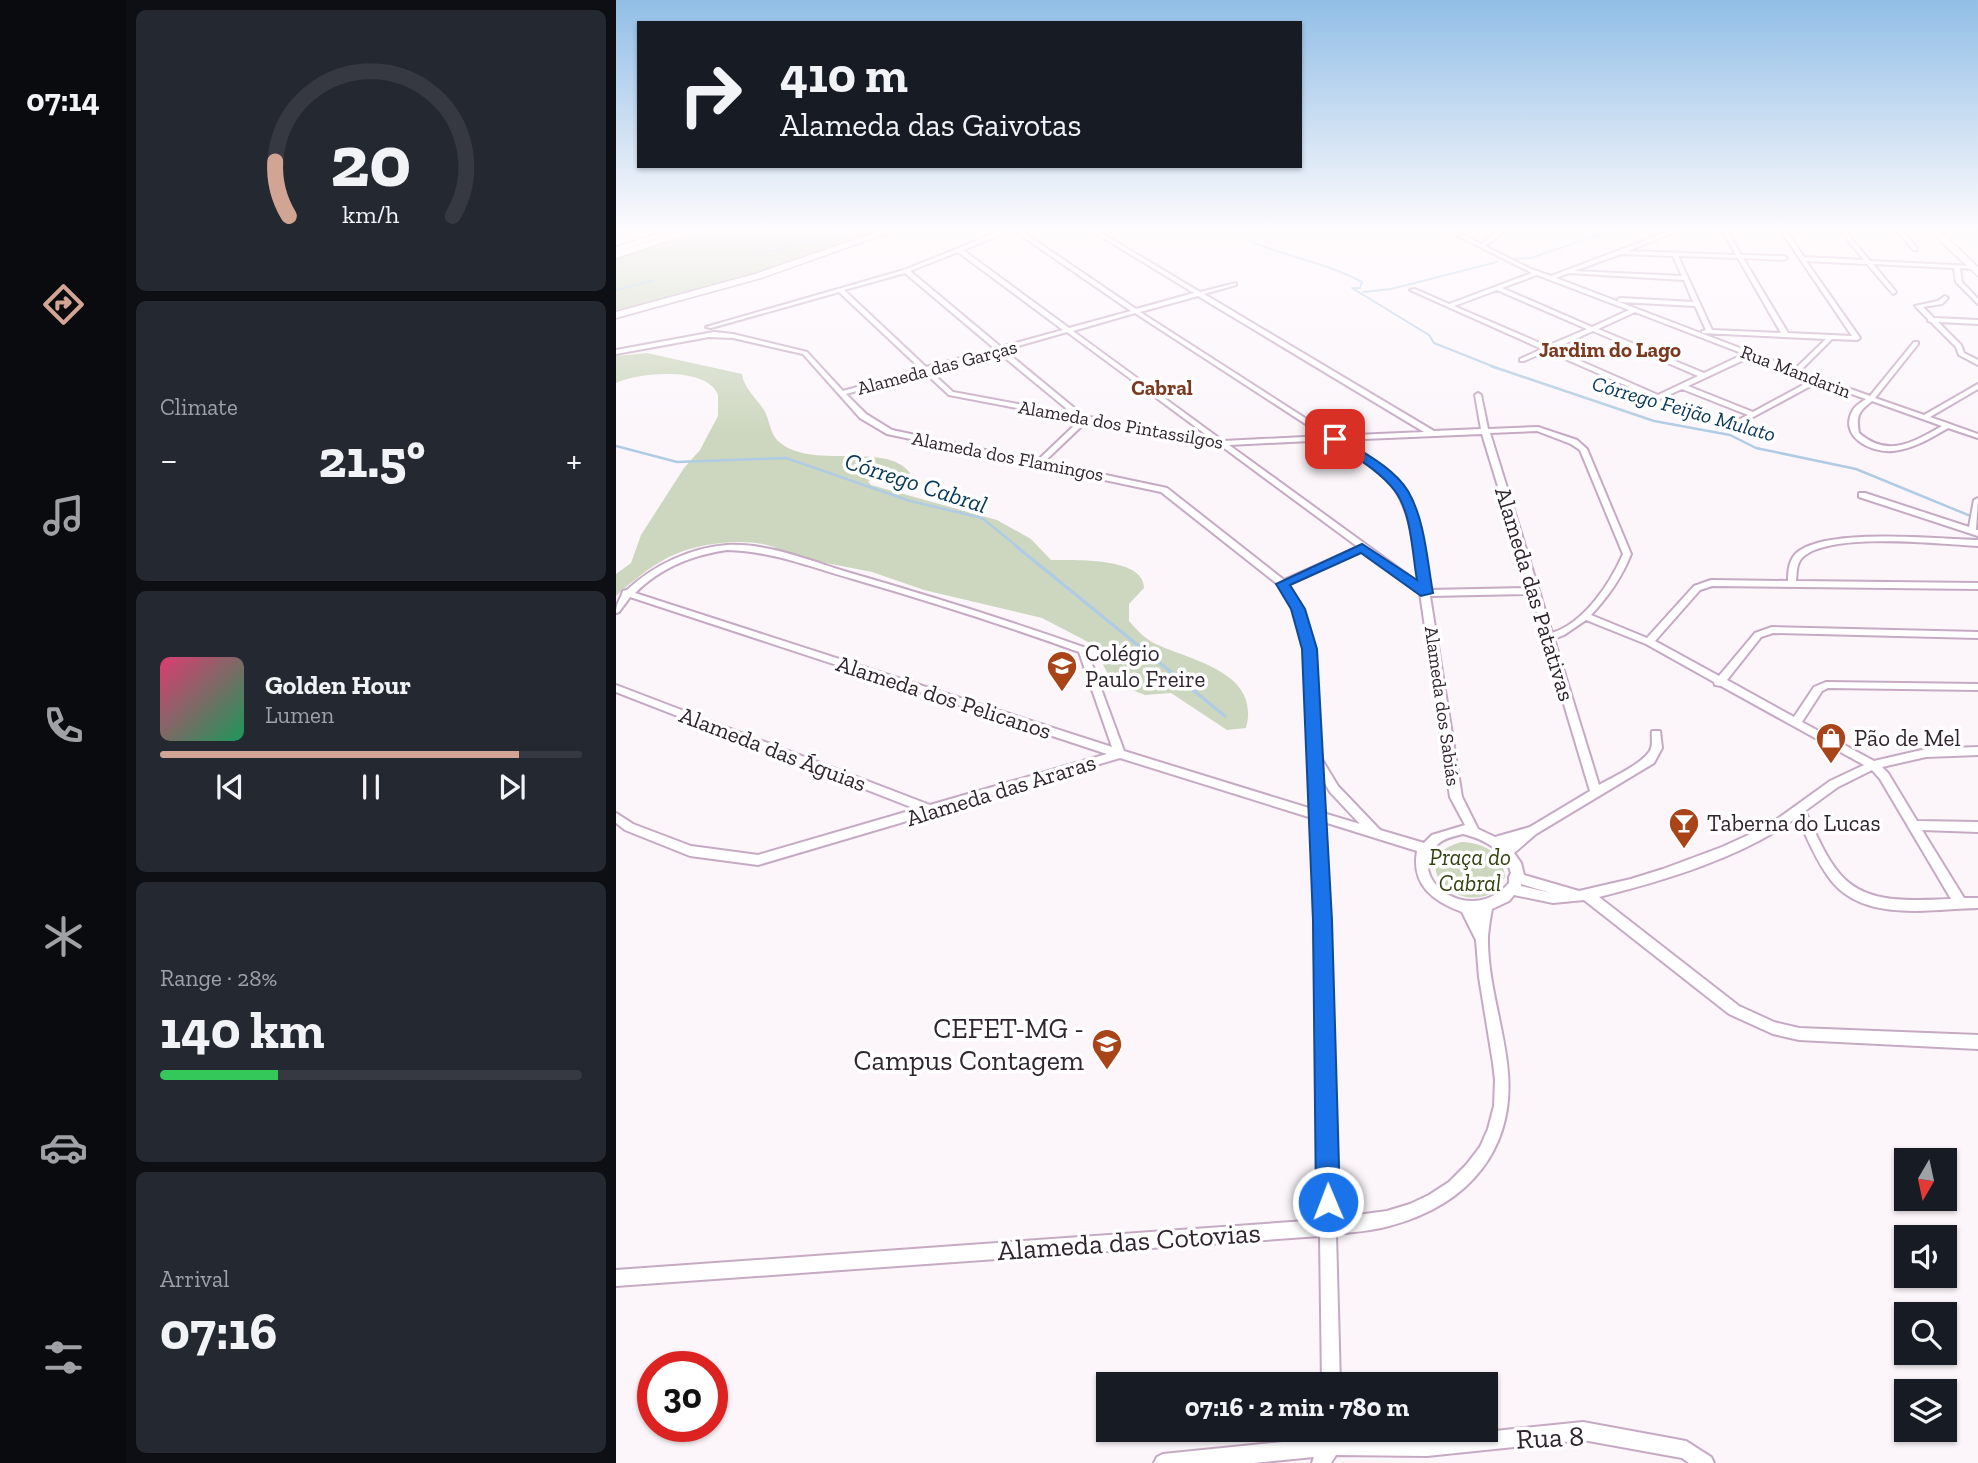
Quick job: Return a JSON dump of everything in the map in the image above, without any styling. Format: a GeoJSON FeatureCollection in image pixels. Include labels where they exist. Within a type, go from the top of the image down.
{"type":"FeatureCollection","features":[{"type":"Feature","properties":{"kind":"main road"},"geometry":{"type":"LineString","coordinates":[[616,315],[684,296]]}},
{"type":"Feature","properties":{"kind":"street"},"geometry":{"type":"LineString","coordinates":[[616,352],[706,332],[819,296]]}},
{"type":"Feature","properties":{"kind":"street","name":"Alameda dos Pintassilgos"},"geometry":{"type":"LineString","coordinates":[[847,296],[951,394],[1220,443],[1538,429],[1574,442],[1583,449],[1627,554],[1613,584],[1584,616],[1564,634],[1549,637]]}},
{"type":"Feature","properties":{"kind":"street"},"geometry":{"type":"LineString","coordinates":[[935,296],[1084,420],[1040,462]]}},
{"type":"Feature","properties":{"kind":"street"},"geometry":{"type":"LineString","coordinates":[[1022,296],[1426,593],[1534,591]]}},
{"type":"Feature","properties":{"kind":"street","name":"Alameda dos Sabiás"},"geometry":{"type":"LineString","coordinates":[[1112,296],[1383,471],[1402,492],[1413,518],[1459,806],[1474,831]]}},
{"type":"Feature","properties":{"kind":"street","name":"Alameda das Garças"},"geometry":{"type":"LineString","coordinates":[[842,393],[1192,296]]}},
{"type":"Feature","properties":{"kind":"street"},"geometry":{"type":"LineString","coordinates":[[1199,296],[1431,433]]}},
{"type":"Feature","properties":{"kind":"street"},"geometry":{"type":"LineString","coordinates":[[1428,296],[1657,397]]}},
{"type":"Feature","properties":{"kind":"street"},"geometry":{"type":"LineString","coordinates":[[1450,306],[1475,296]]}},
{"type":"Feature","properties":{"kind":"street"},"geometry":{"type":"LineString","coordinates":[[1516,296],[1704,376]]}},
{"type":"Feature","properties":{"kind":"street","name":"Rua Mandarin"},"geometry":{"type":"LineString","coordinates":[[1601,296],[1817,380],[1978,436]]}},
{"type":"Feature","properties":{"kind":"street"},"geometry":{"type":"LineString","coordinates":[[1693,296],[1710,333]]}},
{"type":"Feature","properties":{"kind":"street"},"geometry":{"type":"LineString","coordinates":[[1763,296],[1786,336]]}},
{"type":"Feature","properties":{"kind":"street"},"geometry":{"type":"LineString","coordinates":[[1694,332],[1857,338],[1828,296]]}},
{"type":"Feature","properties":{"kind":"street"},"geometry":{"type":"LineString","coordinates":[[1945,298],[1940,303],[1918,306],[1959,346],[1961,354],[1978,363]]}},
{"type":"Feature","properties":{"kind":"street"},"geometry":{"type":"LineString","coordinates":[[1611,300],[1697,304]]}},
{"type":"Feature","properties":{"kind":"street"},"geometry":{"type":"LineString","coordinates":[[1522,359],[1635,310]]}},
{"type":"Feature","properties":{"kind":"street"},"geometry":{"type":"LineString","coordinates":[[706,332],[722,330],[753,316]]}},
{"type":"Feature","properties":{"kind":"street"},"geometry":{"type":"LineString","coordinates":[[1930,320],[1975,322],[1978,330]]}},
{"type":"Feature","properties":{"kind":"street","name":"Alameda dos Flamingos"},"geometry":{"type":"LineString","coordinates":[[722,330],[733,336]]}},
{"type":"Feature","properties":{"kind":"street","name":"Alameda dos Flamingos"},"geometry":{"type":"LineString","coordinates":[[706,332],[805,353],[863,416],[890,432],[1164,490],[1283,584]]}},
{"type":"Feature","properties":{"kind":"street"},"geometry":{"type":"LineString","coordinates":[[1796,372],[1829,339]]}},
{"type":"Feature","properties":{"kind":"street"},"geometry":{"type":"LineString","coordinates":[[1916,343],[1871,399],[1857,409],[1853,422],[1855,433],[1874,445],[1905,449],[1948,425]]}},
{"type":"Feature","properties":{"kind":"street"},"geometry":{"type":"LineString","coordinates":[[1644,404],[1750,354]]}},
{"type":"Feature","properties":{"kind":"street"},"geometry":{"type":"LineString","coordinates":[[1731,427],[1817,380]]}},
{"type":"Feature","properties":{"kind":"street"},"geometry":{"type":"LineString","coordinates":[[1682,386],[1754,415]]}},
{"type":"Feature","properties":{"kind":"street"},"geometry":{"type":"LineString","coordinates":[[1925,417],[1978,386]]}},
{"type":"Feature","properties":{"kind":"street","name":"Alameda das Patativas"},"geometry":{"type":"LineString","coordinates":[[1478,395],[1485,430],[1596,792]]}},
{"type":"Feature","properties":{"kind":"street"},"geometry":{"type":"LineString","coordinates":[[1862,495],[1975,532],[1973,516],[1978,500]]}},
{"type":"Feature","properties":{"kind":"street"},"geometry":{"type":"LineString","coordinates":[[1792,582],[1793,567],[1799,555],[1831,541],[1978,543]]}},
{"type":"Feature","properties":{"kind":"street","name":"Alameda das Araras"},"geometry":{"type":"LineString","coordinates":[[616,610],[626,593],[664,566],[700,552],[744,548],[978,613],[1083,650],[1120,754],[758,860],[690,851],[629,827],[616,817]]}},
{"type":"Feature","properties":{"kind":"street"},"geometry":{"type":"LineString","coordinates":[[1331,1372],[1318,816],[1310,649],[1298,609],[1283,584],[1362,548]]}},
{"type":"Feature","properties":{"kind":"street"},"geometry":{"type":"LineString","coordinates":[[1649,642],[1697,588],[1730,581],[1978,586]]}},
{"type":"Feature","properties":{"kind":"street","name":"Alameda dos Pelicanos"},"geometry":{"type":"LineString","coordinates":[[626,593],[1120,754],[1423,848]]}},
{"type":"Feature","properties":{"kind":"street"},"geometry":{"type":"LineString","coordinates":[[1584,616],[1649,642],[1719,683],[1873,765],[1884,776],[1960,903]]}},
{"type":"Feature","properties":{"kind":"street"},"geometry":{"type":"LineString","coordinates":[[1719,683],[1758,635],[1772,630],[1978,635]]}},
{"type":"Feature","properties":{"kind":"street"},"geometry":{"type":"LineString","coordinates":[[1796,723],[1818,689],[1826,685],[1978,687]]}},
{"type":"Feature","properties":{"kind":"street","name":"Alameda das Águias"},"geometry":{"type":"LineString","coordinates":[[616,688],[930,810]]}},
{"type":"Feature","properties":{"kind":"street"},"geometry":{"type":"LineString","coordinates":[[1508,851],[1532,831],[1650,760],[1657,748],[1656,734]]}},
{"type":"Feature","properties":{"kind":"street"},"geometry":{"type":"LineString","coordinates":[[1514,883],[1553,898],[1582,895],[1741,845],[1771,829],[1843,779],[1873,765],[1915,754],[1978,751]]}},
{"type":"Feature","properties":{"kind":"street"},"geometry":{"type":"LineString","coordinates":[[1315,758],[1334,789],[1377,834]]}},
{"type":"Feature","properties":{"kind":"street","name":"Alameda dos Sabiás"},"geometry":{"type":"LineString","coordinates":[[1453,831],[1459,806]]}},
{"type":"Feature","properties":{"kind":"street"},"geometry":{"type":"LineString","coordinates":[[1798,808],[1835,877],[1849,891],[1875,903],[1978,903]]}},
{"type":"Feature","properties":{"kind":"street"},"geometry":{"type":"LineString","coordinates":[[1914,825],[1978,827]]}},
{"type":"Feature","properties":{"kind":"street"},"geometry":{"type":"LineString","coordinates":[[1453,831],[1474,831],[1496,841],[1508,851],[1514,862],[1514,883],[1497,902],[1465,906],[1440,898],[1430,888],[1420,865],[1423,848],[1436,837],[1453,831]]}},
{"type":"Feature","properties":{"kind":"street"},"geometry":{"type":"LineString","coordinates":[[1496,841],[1532,831]]}},
{"type":"Feature","properties":{"kind":"street"},"geometry":{"type":"LineString","coordinates":[[1582,895],[1734,1010],[1773,1028],[1808,1034],[1978,1042]]}},
{"type":"Feature","properties":{"kind":"street","name":"Alameda das Cotovias"},"geometry":{"type":"LineString","coordinates":[[616,1278],[1329,1227],[1389,1219],[1431,1202],[1466,1178],[1486,1156],[1502,1105],[1502,1078],[1482,940],[1486,905]]}},
{"type":"Feature","properties":{"kind":"street","name":"Alameda das Cotovias"},"geometry":{"type":"LineString","coordinates":[[1465,906],[1482,940]]}},
{"type":"Feature","properties":{"kind":"street","name":"Rua 8"},"geometry":{"type":"LineString","coordinates":[[1498,1440],[1583,1431],[1686,1450],[1705,1463]]}},
{"type":"Feature","properties":{"kind":"street","name":"Rua 8"},"geometry":{"type":"LineString","coordinates":[[1163,1463],[1304,1442]]}},
{"type":"Feature","properties":{"kind":"street"},"geometry":{"type":"LineString","coordinates":[[1321,1463],[1329,1442]]}},
{"type":"Feature","properties":{"kind":"street","name":"Rua 8"},"geometry":{"type":"LineString","coordinates":[[1374,1442],[1427,1447],[1476,1442]]}},
{"type":"Feature","properties":{"kind":"green space"},"geometry":{"type":"Polygon","coordinates":[[[616,296],[672,296],[616,311],[616,296]]]}},
{"type":"Feature","properties":{"kind":"green space"},"geometry":{"type":"Polygon","coordinates":[[[647,353],[742,374],[748,388],[764,410],[774,437],[791,449],[827,456],[884,458],[899,463],[910,473],[895,480],[868,481],[871,485],[997,520],[1031,539],[1051,560],[1106,562],[1133,571],[1141,578],[1144,588],[1129,604],[1129,621],[1154,643],[1206,664],[1234,682],[1244,694],[1248,709],[1246,728],[1227,730],[1171,693],[1145,695],[1124,687],[1108,674],[1092,644],[1042,618],[924,590],[872,572],[790,556],[764,544],[731,542],[682,552],[648,570],[616,596],[616,574],[631,563],[641,535],[684,468],[700,450],[718,416],[718,395],[712,386],[701,379],[655,374],[616,383],[616,356],[647,353]]]}},
{"type":"Feature","properties":{"kind":"green space","name":"Praça do Cabral"},"geometry":{"type":"Polygon","coordinates":[[[1462,842],[1485,847],[1501,862],[1505,877],[1495,892],[1478,897],[1463,896],[1440,881],[1436,870],[1437,859],[1445,849],[1462,842]]]}},
{"type":"Feature","properties":{"kind":"waterway","name":"Córrego Feijão Mulato"},"geometry":{"type":"LineString","coordinates":[[1366,296],[1429,335],[1434,343],[1497,368]]}},
{"type":"Feature","properties":{"kind":"waterway","name":"Córrego Feijão Mulato"},"geometry":{"type":"LineString","coordinates":[[1491,366],[1654,421],[1730,435],[1756,448],[1856,469],[1978,519]]}},
{"type":"Feature","properties":{"kind":"waterway","name":"Córrego Cabral"},"geometry":{"type":"LineString","coordinates":[[616,446],[677,462],[786,458],[910,501],[982,518],[1018,547]]}},
{"type":"Feature","properties":{"kind":"waterway","name":"Córrego Cabral"},"geometry":{"type":"LineString","coordinates":[[1016,546],[1225,716]]}},
{"type":"Feature","properties":{"kind":"place","name":"Colégio Paulo Freire"},"geometry":{"type":"Point","coordinates":[1062,693]}},
{"type":"Feature","properties":{"kind":"place","name":"Pão de Mel"},"geometry":{"type":"Point","coordinates":[1831,765]}},
{"type":"Feature","properties":{"kind":"place","name":"Taberna do Lucas"},"geometry":{"type":"Point","coordinates":[1684,850]}},
{"type":"Feature","properties":{"kind":"place","name":"CEFET-MG - Campus Contagem"},"geometry":{"type":"Point","coordinates":[1107,1071]}},
{"type":"Feature","properties":{"kind":"district","name":"Jardim do Lago"},"geometry":{"type":"Point","coordinates":[1610,350]}},
{"type":"Feature","properties":{"kind":"district","name":"Cabral"},"geometry":{"type":"Point","coordinates":[1162,388]}},
{"type":"Feature","properties":{"kind":"route"},"geometry":{"type":"LineString","coordinates":[[1328,1202],[1323,920],[1310,649],[1298,609],[1283,584],[1362,548],[1426,593],[1413,518],[1402,492],[1383,471],[1335,439]]}}]}
